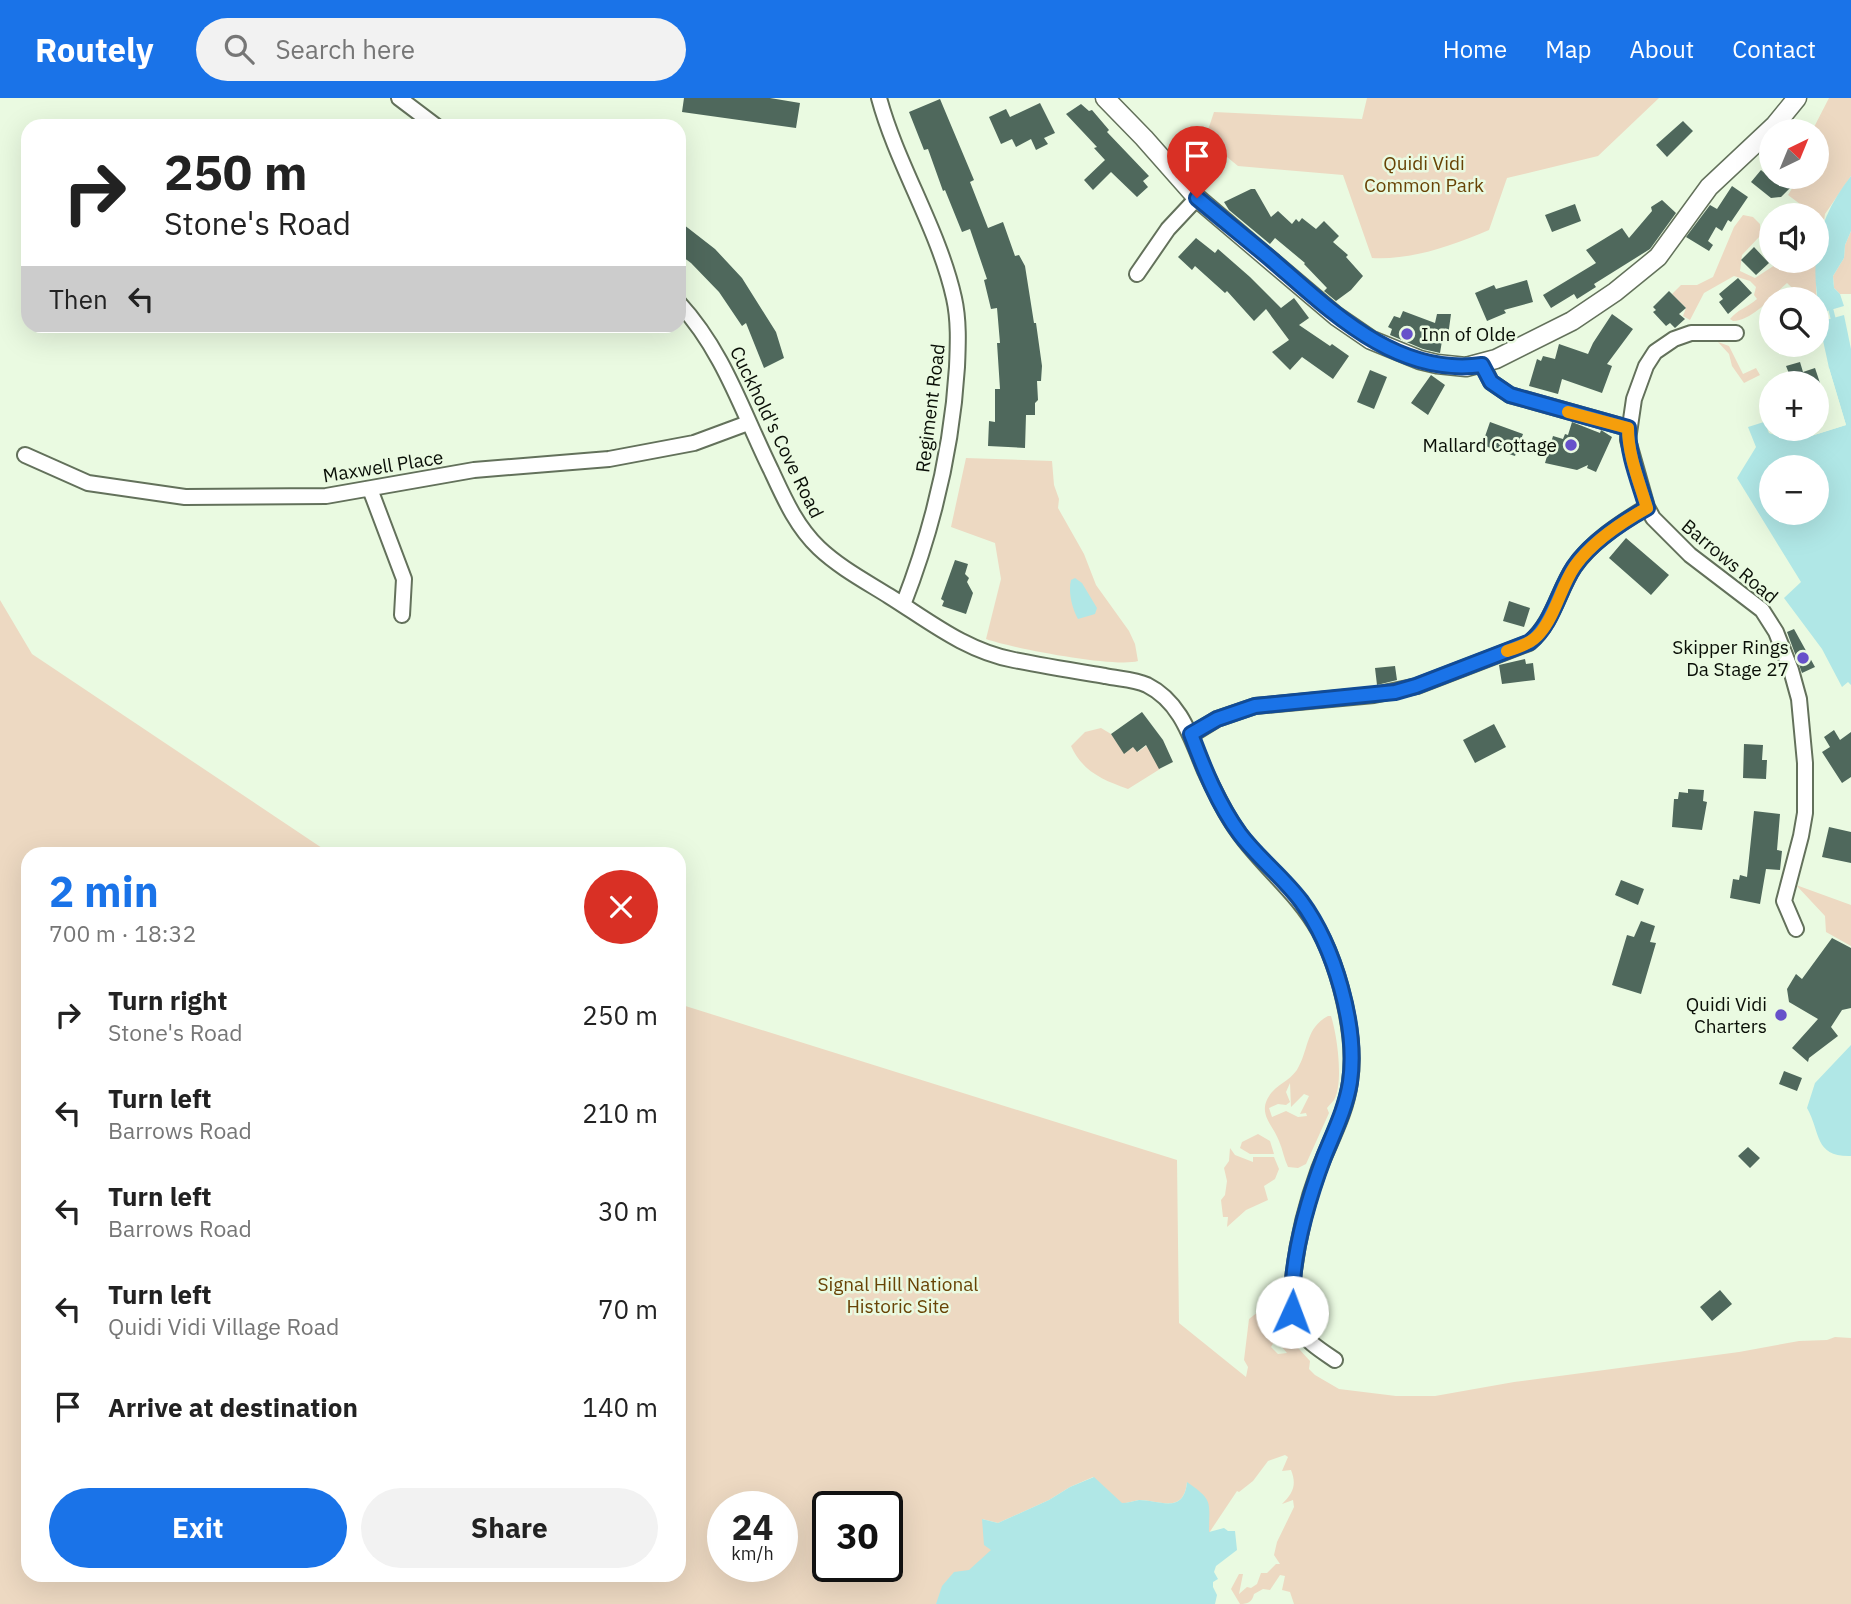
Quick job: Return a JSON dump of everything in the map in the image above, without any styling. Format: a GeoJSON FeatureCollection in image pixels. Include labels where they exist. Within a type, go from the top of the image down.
{"type":"FeatureCollection","features":[{"type":"Feature","properties":{"kind":"street"},"geometry":{"type":"LineString","coordinates":[[399,98],[427,119]]}},
{"type":"Feature","properties":{"kind":"street","name":"Regiment Road"},"geometry":{"type":"LineString","coordinates":[[879,98],[947,275],[958,320],[956,386],[950,434],[932,523],[903,605]]}},
{"type":"Feature","properties":{"kind":"street"},"geometry":{"type":"LineString","coordinates":[[1105,98],[1197,198],[1336,316],[1371,340],[1437,364],[1466,367],[1482,365],[1572,321],[1646,267],[1658,257],[1709,187],[1775,125],[1797,98]]}},
{"type":"Feature","properties":{"kind":"street"},"geometry":{"type":"LineString","coordinates":[[1137,274],[1168,229],[1197,198]]}},
{"type":"Feature","properties":{"kind":"street","name":"Cuckhold's Cove Road"},"geometry":{"type":"LineString","coordinates":[[686,311],[713,346],[785,501],[808,536],[836,562],[931,625],[986,652],[1011,660],[1144,684],[1164,696],[1191,734],[1221,805],[1239,833],[1299,899],[1310,916],[1330,952],[1342,991],[1349,1033],[1350,1083],[1345,1105],[1318,1171],[1307,1208],[1295,1261],[1292,1312],[1299,1330],[1318,1349],[1335,1360]]}},
{"type":"Feature","properties":{"kind":"street"},"geometry":{"type":"LineString","coordinates":[[1482,365],[1491,382],[1510,395],[1628,428],[1638,387],[1655,352],[1691,333],[1736,332]]}},
{"type":"Feature","properties":{"kind":"street","name":"Maxwell Place"},"geometry":{"type":"LineString","coordinates":[[25,456],[88,483],[185,497],[326,496],[474,470],[609,459],[694,443],[748,423]]}},
{"type":"Feature","properties":{"kind":"street","name":"Barrows Road"},"geometry":{"type":"LineString","coordinates":[[1628,428],[1635,470],[1647,508],[1653,518],[1690,555],[1762,610],[1776,632],[1791,670],[1799,699],[1806,784],[1801,836],[1784,901],[1796,929]]}},
{"type":"Feature","properties":{"kind":"street"},"geometry":{"type":"LineString","coordinates":[[370,489],[404,579],[402,615]]}},
{"type":"Feature","properties":{"kind":"street"},"geometry":{"type":"LineString","coordinates":[[1191,734],[1217,719],[1255,706],[1395,692],[1530,642],[1540,634],[1574,567],[1583,556],[1630,517],[1647,508]]}},
{"type":"Feature","properties":{"kind":"green space","name":"Quidi Vidi Common Park"},"geometry":{"type":"Polygon","coordinates":[[[1367,98],[1659,98],[1598,156],[1507,178],[1489,230],[1446,246],[1402,257],[1372,258],[1343,175],[1238,166],[1205,139],[1214,112],[1362,119],[1367,98]]]}},
{"type":"Feature","properties":{"kind":"green space"},"geometry":{"type":"Polygon","coordinates":[[[1829,98],[1851,98],[1851,176],[1829,208],[1829,203],[1799,203],[1788,195],[1792,189],[1829,189],[1829,119],[1818,119],[1829,98]]]}},
{"type":"Feature","properties":{"kind":"green space"},"geometry":{"type":"Polygon","coordinates":[[[1743,215],[1753,217],[1759,223],[1759,237],[1742,255],[1740,271],[1755,278],[1763,273],[1816,273],[1816,287],[1791,287],[1787,283],[1783,287],[1759,287],[1759,309],[1741,320],[1733,321],[1730,319],[1733,316],[1757,299],[1754,295],[1756,287],[1750,281],[1734,276],[1704,293],[1690,320],[1683,316],[1686,308],[1672,294],[1681,285],[1697,285],[1713,277],[1734,227],[1743,215]]]}},
{"type":"Feature","properties":{"kind":"green space"},"geometry":{"type":"Polygon","coordinates":[[[1851,231],[1851,294],[1840,294],[1834,288],[1833,276],[1844,258],[1845,245],[1851,231]]]}},
{"type":"Feature","properties":{"kind":"green space"},"geometry":{"type":"Polygon","coordinates":[[[1718,342],[1729,346],[1743,374],[1756,368],[1759,376],[1744,383],[1732,366],[1729,354],[1718,342]]]}},
{"type":"Feature","properties":{"kind":"green space"},"geometry":{"type":"Polygon","coordinates":[[[966,458],[1052,461],[1054,485],[1059,499],[1058,508],[1084,554],[1096,585],[1129,631],[1138,661],[1108,662],[1086,659],[1039,652],[986,639],[1001,579],[995,543],[951,527],[966,458]]]}},
{"type":"Feature","properties":{"kind":"green space","name":"Signal Hill National Historic Site"},"geometry":{"type":"Polygon","coordinates":[[[0,600],[32,654],[321,847],[21,847],[21,1582],[686,1582],[686,1006],[1177,1160],[1179,1323],[1246,1377],[1248,1367],[1244,1360],[1249,1319],[1265,1310],[1269,1303],[1282,1295],[1281,1329],[1271,1347],[1278,1354],[1287,1353],[1281,1346],[1290,1339],[1310,1361],[1309,1369],[1339,1389],[1396,1396],[1435,1396],[1799,1341],[1851,1338],[1851,1604],[1294,1604],[1290,1592],[1282,1590],[1285,1576],[1280,1575],[1270,1590],[1263,1589],[1254,1594],[1249,1602],[1240,1604],[1231,1589],[1239,1574],[1243,1574],[1239,1594],[1247,1587],[1251,1588],[1257,1584],[1261,1573],[1267,1573],[1276,1564],[1280,1564],[1274,1555],[1277,1542],[1294,1507],[1293,1500],[1282,1504],[1294,1484],[1291,1470],[1282,1471],[1288,1457],[1285,1455],[1268,1461],[1253,1481],[1237,1491],[1209,1533],[1187,1482],[1185,1492],[1176,1502],[1139,1500],[1122,1504],[1093,1477],[998,1523],[982,1519],[992,1550],[936,1604],[0,1604],[0,600]]]}},
{"type":"Feature","properties":{"kind":"green space"},"geometry":{"type":"Polygon","coordinates":[[[1101,728],[1111,734],[1124,753],[1133,747],[1138,752],[1146,746],[1155,755],[1160,769],[1128,789],[1095,774],[1081,762],[1071,746],[1085,732],[1101,728]]]}},
{"type":"Feature","properties":{"kind":"green space"},"geometry":{"type":"Polygon","coordinates":[[[1796,885],[1851,905],[1851,946],[1826,932],[1825,916],[1796,885]]]}},
{"type":"Feature","properties":{"kind":"green space"},"geometry":{"type":"Polygon","coordinates":[[[1331,1016],[1338,1058],[1337,1092],[1327,1108],[1329,1113],[1306,1164],[1298,1168],[1288,1167],[1267,1118],[1265,1106],[1272,1092],[1297,1070],[1312,1032],[1321,1021],[1331,1016]],[[1290,1083],[1286,1092],[1290,1102],[1269,1108],[1272,1117],[1286,1111],[1298,1117],[1307,1116],[1306,1113],[1300,1114],[1309,1096],[1304,1094],[1291,1107],[1290,1083]]]}},
{"type":"Feature","properties":{"kind":"green space"},"geometry":{"type":"Polygon","coordinates":[[[1258,1134],[1270,1141],[1274,1154],[1250,1154],[1240,1148],[1242,1142],[1258,1134]]]}},
{"type":"Feature","properties":{"kind":"green space"},"geometry":{"type":"Polygon","coordinates":[[[1230,1148],[1235,1155],[1253,1162],[1253,1157],[1274,1157],[1279,1169],[1275,1179],[1264,1186],[1268,1200],[1246,1210],[1227,1227],[1228,1217],[1223,1217],[1221,1200],[1225,1195],[1227,1181],[1224,1168],[1229,1161],[1230,1148]]]}},
{"type":"Feature","properties":{"kind":"water"},"geometry":{"type":"Polygon","coordinates":[[[1851,176],[1851,231],[1845,245],[1844,258],[1833,276],[1834,288],[1840,294],[1844,306],[1829,310],[1829,287],[1816,287],[1815,273],[1829,273],[1829,210],[1851,176]]]}},
{"type":"Feature","properties":{"kind":"water"},"geometry":{"type":"Polygon","coordinates":[[[1844,315],[1851,349],[1851,685],[1848,682],[1842,687],[1822,649],[1784,598],[1801,582],[1766,525],[1829,525],[1829,455],[1759,455],[1759,514],[1737,478],[1756,447],[1748,427],[1759,424],[1759,441],[1829,441],[1829,430],[1846,425],[1827,357],[1829,357],[1829,319],[1844,315]]]}},
{"type":"Feature","properties":{"kind":"water"},"geometry":{"type":"Polygon","coordinates":[[[1075,578],[1082,583],[1097,608],[1095,614],[1078,619],[1070,595],[1071,580],[1075,578]]]}},
{"type":"Feature","properties":{"kind":"water"},"geometry":{"type":"Polygon","coordinates":[[[1851,1045],[1851,1156],[1839,1155],[1825,1148],[1807,1108],[1815,1083],[1851,1045]]]}},
{"type":"Feature","properties":{"kind":"water"},"geometry":{"type":"Polygon","coordinates":[[[1094,1477],[1122,1503],[1139,1500],[1176,1502],[1185,1492],[1187,1482],[1202,1493],[1208,1502],[1209,1532],[1224,1528],[1235,1531],[1237,1550],[1216,1566],[1214,1572],[1218,1579],[1213,1582],[1217,1595],[1215,1604],[936,1604],[942,1586],[954,1572],[969,1570],[991,1550],[984,1545],[982,1519],[998,1523],[1094,1477]]]}},
{"type":"Feature","properties":{"kind":"pier"},"geometry":{"type":"Polygon","coordinates":[[[1829,368],[1846,425],[1829,430],[1829,427],[1842,423],[1829,371],[1826,369],[1829,368]]]}},
{"type":"Feature","properties":{"kind":"building"},"geometry":{"type":"Polygon","coordinates":[[[684,98],[770,98],[800,103],[796,128],[682,112],[684,98]]]}},
{"type":"Feature","properties":{"kind":"building"},"geometry":{"type":"Polygon","coordinates":[[[940,99],[974,180],[970,182],[988,228],[1003,222],[1015,256],[1019,255],[1025,266],[1042,366],[1041,381],[1037,381],[1038,400],[1035,403],[1035,415],[1026,415],[1025,448],[988,446],[989,421],[995,422],[995,389],[1000,389],[997,308],[991,309],[984,280],[987,279],[970,229],[962,232],[928,149],[924,150],[909,112],[940,99]]]}},
{"type":"Feature","properties":{"kind":"building"},"geometry":{"type":"Polygon","coordinates":[[[1040,103],[1055,133],[1044,138],[1048,144],[1036,150],[1031,139],[1016,147],[1012,139],[1001,144],[989,117],[1006,109],[1010,117],[1040,103]]]}},
{"type":"Feature","properties":{"kind":"building"},"geometry":{"type":"Polygon","coordinates":[[[1081,104],[1089,111],[1092,110],[1109,130],[1107,132],[1149,176],[1143,181],[1148,187],[1137,197],[1111,172],[1093,190],[1084,180],[1105,160],[1094,148],[1097,147],[1066,114],[1081,104]]]}},
{"type":"Feature","properties":{"kind":"building"},"geometry":{"type":"Polygon","coordinates":[[[1683,121],[1693,131],[1667,157],[1656,145],[1683,121]]]}},
{"type":"Feature","properties":{"kind":"building"},"geometry":{"type":"Polygon","coordinates":[[[1759,172],[1759,188],[1751,182],[1759,172]]]}},
{"type":"Feature","properties":{"kind":"building"},"geometry":{"type":"Polygon","coordinates":[[[1732,186],[1748,197],[1722,231],[1716,227],[1708,241],[1713,245],[1709,251],[1686,237],[1710,205],[1717,209],[1732,186]]]}},
{"type":"Feature","properties":{"kind":"building"},"geometry":{"type":"Polygon","coordinates":[[[1255,189],[1271,217],[1278,211],[1292,224],[1296,219],[1299,222],[1302,218],[1316,229],[1324,221],[1339,236],[1333,242],[1348,255],[1346,257],[1363,276],[1351,290],[1336,301],[1324,291],[1327,288],[1305,263],[1275,238],[1270,244],[1229,210],[1224,202],[1255,189]]]}},
{"type":"Feature","properties":{"kind":"building"},"geometry":{"type":"Polygon","coordinates":[[[1760,189],[1789,189],[1781,197],[1771,198],[1760,189]]]}},
{"type":"Feature","properties":{"kind":"building"},"geometry":{"type":"Polygon","coordinates":[[[1662,200],[1676,213],[1650,249],[1594,284],[1596,287],[1577,299],[1574,294],[1551,308],[1543,295],[1596,263],[1586,250],[1622,228],[1629,238],[1652,211],[1651,207],[1662,200]]]}},
{"type":"Feature","properties":{"kind":"building"},"geometry":{"type":"Polygon","coordinates":[[[1575,204],[1581,221],[1552,232],[1545,215],[1575,204]]]}},
{"type":"Feature","properties":{"kind":"building"},"geometry":{"type":"Polygon","coordinates":[[[686,226],[715,249],[742,278],[776,332],[784,358],[764,368],[746,323],[742,326],[719,292],[686,259],[686,226]]]}},
{"type":"Feature","properties":{"kind":"building"},"geometry":{"type":"Polygon","coordinates":[[[1196,238],[1215,253],[1218,249],[1281,308],[1294,298],[1309,318],[1299,325],[1349,356],[1333,379],[1302,357],[1290,370],[1272,352],[1289,340],[1266,309],[1254,321],[1227,291],[1225,293],[1195,266],[1192,270],[1178,257],[1196,238]]]}},
{"type":"Feature","properties":{"kind":"building"},"geometry":{"type":"Polygon","coordinates":[[[1754,247],[1759,252],[1759,272],[1756,275],[1741,260],[1754,247]]]}},
{"type":"Feature","properties":{"kind":"building"},"geometry":{"type":"Polygon","coordinates":[[[1738,278],[1752,293],[1728,314],[1719,302],[1723,299],[1719,294],[1738,278]]]}},
{"type":"Feature","properties":{"kind":"building"},"geometry":{"type":"Polygon","coordinates":[[[1527,280],[1533,302],[1504,310],[1506,313],[1487,321],[1475,293],[1494,285],[1496,289],[1527,280]]]}},
{"type":"Feature","properties":{"kind":"building"},"geometry":{"type":"Polygon","coordinates":[[[1669,291],[1686,308],[1679,314],[1685,319],[1675,328],[1670,323],[1666,326],[1653,312],[1656,310],[1653,307],[1669,291]]]}},
{"type":"Feature","properties":{"kind":"building","name":"Inn of Olde"},"geometry":{"type":"Polygon","coordinates":[[[1403,311],[1435,323],[1437,314],[1451,314],[1448,336],[1443,335],[1440,353],[1390,335],[1392,329],[1388,327],[1394,316],[1400,318],[1403,311]]]}},
{"type":"Feature","properties":{"kind":"building"},"geometry":{"type":"Polygon","coordinates":[[[1612,314],[1633,329],[1607,364],[1612,366],[1602,393],[1562,379],[1558,394],[1529,386],[1537,359],[1541,361],[1543,356],[1555,359],[1559,344],[1588,354],[1612,314]]]}},
{"type":"Feature","properties":{"kind":"building"},"geometry":{"type":"Polygon","coordinates":[[[1800,362],[1803,371],[1788,371],[1786,366],[1800,362]]]}},
{"type":"Feature","properties":{"kind":"building"},"geometry":{"type":"Polygon","coordinates":[[[1370,370],[1387,377],[1374,409],[1357,402],[1370,370]]]}},
{"type":"Feature","properties":{"kind":"building"},"geometry":{"type":"Polygon","coordinates":[[[1431,375],[1445,385],[1428,415],[1411,403],[1431,375]]]}},
{"type":"Feature","properties":{"kind":"building"},"geometry":{"type":"Polygon","coordinates":[[[1490,422],[1523,434],[1515,456],[1482,445],[1490,422]]]}},
{"type":"Feature","properties":{"kind":"building","name":"Mallard Cottage"},"geometry":{"type":"Polygon","coordinates":[[[1572,422],[1600,433],[1601,430],[1612,437],[1596,472],[1587,468],[1588,465],[1577,470],[1545,463],[1553,436],[1563,439],[1565,434],[1568,435],[1572,422]]]}},
{"type":"Feature","properties":{"kind":"building"},"geometry":{"type":"Polygon","coordinates":[[[1626,538],[1669,575],[1651,595],[1609,558],[1626,538]]]}},
{"type":"Feature","properties":{"kind":"building"},"geometry":{"type":"Polygon","coordinates":[[[955,560],[968,564],[965,574],[969,578],[967,582],[973,593],[966,614],[942,606],[944,601],[941,599],[955,560]]]}},
{"type":"Feature","properties":{"kind":"building"},"geometry":{"type":"Polygon","coordinates":[[[1509,601],[1530,608],[1524,627],[1503,621],[1509,601]]]}},
{"type":"Feature","properties":{"kind":"building","name":"Skipper Rings Da Stage 27"},"geometry":{"type":"Polygon","coordinates":[[[1794,629],[1815,667],[1802,673],[1787,632],[1794,629]]]}},
{"type":"Feature","properties":{"kind":"building"},"geometry":{"type":"Polygon","coordinates":[[[1525,659],[1526,664],[1533,663],[1535,680],[1502,684],[1499,665],[1525,659]]]}},
{"type":"Feature","properties":{"kind":"building"},"geometry":{"type":"Polygon","coordinates":[[[1395,666],[1397,680],[1377,685],[1375,668],[1395,666]]]}},
{"type":"Feature","properties":{"kind":"building"},"geometry":{"type":"Polygon","coordinates":[[[1142,712],[1163,740],[1173,762],[1159,769],[1146,745],[1137,752],[1133,747],[1124,754],[1111,734],[1142,712]]]}},
{"type":"Feature","properties":{"kind":"building"},"geometry":{"type":"Polygon","coordinates":[[[1494,724],[1506,747],[1475,763],[1463,740],[1494,724]]]}},
{"type":"Feature","properties":{"kind":"building"},"geometry":{"type":"Polygon","coordinates":[[[1834,730],[1840,740],[1851,732],[1851,777],[1842,783],[1822,752],[1830,747],[1824,737],[1834,730]]]}},
{"type":"Feature","properties":{"kind":"building"},"geometry":{"type":"Polygon","coordinates":[[[1744,744],[1763,745],[1762,760],[1767,760],[1766,779],[1743,778],[1744,744]]]}},
{"type":"Feature","properties":{"kind":"building"},"geometry":{"type":"Polygon","coordinates":[[[1688,789],[1704,790],[1703,801],[1707,802],[1702,830],[1672,827],[1674,799],[1678,799],[1679,792],[1688,793],[1688,789]]]}},
{"type":"Feature","properties":{"kind":"building"},"geometry":{"type":"Polygon","coordinates":[[[1754,811],[1780,814],[1777,850],[1782,851],[1780,870],[1766,869],[1760,904],[1730,898],[1733,879],[1739,880],[1740,875],[1747,877],[1754,811]]]}},
{"type":"Feature","properties":{"kind":"building"},"geometry":{"type":"Polygon","coordinates":[[[1829,827],[1851,832],[1851,863],[1822,857],[1829,827]]]}},
{"type":"Feature","properties":{"kind":"building"},"geometry":{"type":"Polygon","coordinates":[[[1621,880],[1644,889],[1638,905],[1615,895],[1621,880]]]}},
{"type":"Feature","properties":{"kind":"building"},"geometry":{"type":"Polygon","coordinates":[[[1641,921],[1655,926],[1650,942],[1656,943],[1641,994],[1612,985],[1627,935],[1634,937],[1641,921]]]}},
{"type":"Feature","properties":{"kind":"building"},"geometry":{"type":"Polygon","coordinates":[[[1832,938],[1851,948],[1851,1008],[1842,1010],[1831,1027],[1838,1036],[1809,1058],[1808,1062],[1792,1048],[1818,1019],[1789,1002],[1787,989],[1796,974],[1802,979],[1832,938]]]}},
{"type":"Feature","properties":{"kind":"building"},"geometry":{"type":"Polygon","coordinates":[[[1784,1071],[1802,1078],[1797,1091],[1779,1084],[1784,1071]]]}},
{"type":"Feature","properties":{"kind":"building"},"geometry":{"type":"Polygon","coordinates":[[[1748,1147],[1760,1158],[1750,1168],[1738,1156],[1748,1147]]]}},
{"type":"Feature","properties":{"kind":"building"},"geometry":{"type":"Polygon","coordinates":[[[1720,1290],[1732,1304],[1712,1321],[1700,1307],[1720,1290]]]}},
{"type":"Feature","properties":{"kind":"waterway"},"geometry":{"type":"LineString","coordinates":[[1831,310],[1833,318]]}},
{"type":"Feature","properties":{"kind":"slow traffic"},"geometry":{"type":"LineString","coordinates":[[1507,651],[1530,642],[1540,634],[1574,567],[1583,556],[1630,517],[1647,508],[1635,470],[1628,428],[1568,412]]}},
{"type":"Feature","properties":{"kind":"place","name":"Inn of Olde"},"geometry":{"type":"Point","coordinates":[1407,334]}},
{"type":"Feature","properties":{"kind":"place","name":"Mallard Cottage"},"geometry":{"type":"Point","coordinates":[1571,445]}},
{"type":"Feature","properties":{"kind":"place","name":"Skipper Rings Da Stage 27"},"geometry":{"type":"Point","coordinates":[1803,658]}},
{"type":"Feature","properties":{"kind":"place","name":"Quidi Vidi Charters"},"geometry":{"type":"Point","coordinates":[1781,1015]}},
{"type":"Feature","properties":{"kind":"route"},"geometry":{"type":"LineString","coordinates":[[1197,198],[1336,316],[1371,340],[1437,364],[1466,367],[1482,365],[1491,382],[1510,395],[1628,428],[1635,470],[1647,508],[1630,517],[1583,556],[1574,567],[1540,634],[1530,642],[1395,692],[1255,706],[1217,719],[1191,734],[1221,805],[1239,833],[1299,899],[1310,916],[1330,952],[1342,991],[1349,1033],[1350,1083],[1345,1105],[1318,1171],[1307,1208],[1295,1261],[1292,1312]]}}]}
